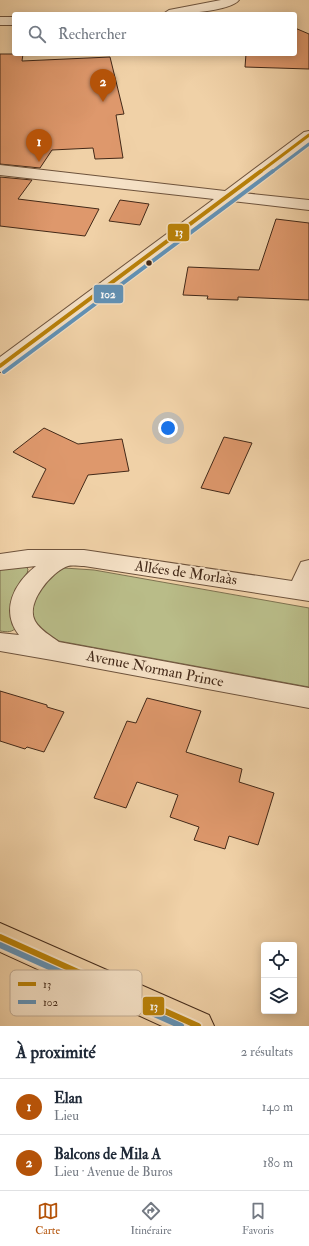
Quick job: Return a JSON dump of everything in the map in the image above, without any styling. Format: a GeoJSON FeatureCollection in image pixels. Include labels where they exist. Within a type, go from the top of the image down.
{"type":"FeatureCollection","features":[{"type":"Feature","properties":{"kind":"main road"},"geometry":{"type":"LineString","coordinates":[[0,937],[73,970]]}},
{"type":"Feature","properties":{"kind":"main road"},"geometry":{"type":"LineString","coordinates":[[142,1001],[198,1026]]}},
{"type":"Feature","properties":{"kind":"street"},"geometry":{"type":"LineString","coordinates":[[180,12],[218,5],[233,0]]}},
{"type":"Feature","properties":{"kind":"street"},"geometry":{"type":"LineString","coordinates":[[0,21],[12,20]]}},
{"type":"Feature","properties":{"kind":"street"},"geometry":{"type":"LineString","coordinates":[[0,366],[309,135]]}},
{"type":"Feature","properties":{"kind":"street"},"geometry":{"type":"LineString","coordinates":[[0,170],[309,205]]}},
{"type":"Feature","properties":{"kind":"street","name":"Allées de Morlaàs"},"geometry":{"type":"LineString","coordinates":[[0,562],[28,558],[84,558],[304,591]]}},
{"type":"Feature","properties":{"kind":"street"},"geometry":{"type":"LineString","coordinates":[[52,650],[29,631],[22,621],[22,606],[24,593],[34,580],[62,559]]}},
{"type":"Feature","properties":{"kind":"street"},"geometry":{"type":"LineString","coordinates":[[304,591],[309,568]]}},
{"type":"Feature","properties":{"kind":"street","name":"Avenue Norman Prince"},"geometry":{"type":"LineString","coordinates":[[0,642],[52,650],[309,698]]}},
{"type":"Feature","properties":{"kind":"green space"},"geometry":{"type":"Polygon","coordinates":[[[0,567],[26,567],[28,569],[17,626],[10,632],[0,631],[0,567]]]}},
{"type":"Feature","properties":{"kind":"green space"},"geometry":{"type":"Polygon","coordinates":[[[64,568],[94,570],[309,608],[309,687],[59,641],[40,629],[34,621],[32,603],[41,586],[64,568]]]}},
{"type":"Feature","properties":{"kind":"building"},"geometry":{"type":"Polygon","coordinates":[[[297,29],[309,34],[309,69],[245,67],[246,56],[297,56],[297,29]]]}},
{"type":"Feature","properties":{"kind":"building"},"geometry":{"type":"Polygon","coordinates":[[[0,54],[23,56],[22,61],[110,57],[124,114],[116,115],[123,158],[95,159],[93,148],[52,150],[40,168],[0,164],[0,54]]]}},
{"type":"Feature","properties":{"kind":"building"},"geometry":{"type":"Polygon","coordinates":[[[0,177],[32,180],[18,199],[99,209],[85,236],[0,226],[0,177]]]}},
{"type":"Feature","properties":{"kind":"building"},"geometry":{"type":"Polygon","coordinates":[[[120,200],[149,204],[140,225],[109,221],[120,200]]]}},
{"type":"Feature","properties":{"kind":"building"},"geometry":{"type":"Polygon","coordinates":[[[276,219],[309,223],[309,300],[238,297],[238,300],[207,299],[208,296],[183,295],[188,267],[259,270],[276,219]]]}},
{"type":"Feature","properties":{"kind":"building"},"geometry":{"type":"Polygon","coordinates":[[[44,428],[78,444],[122,439],[129,471],[88,475],[74,504],[32,497],[46,469],[13,452],[44,428]]]}},
{"type":"Feature","properties":{"kind":"building"},"geometry":{"type":"Polygon","coordinates":[[[224,437],[252,443],[229,494],[201,488],[224,437]]]}},
{"type":"Feature","properties":{"kind":"building"},"geometry":{"type":"Polygon","coordinates":[[[0,691],[47,705],[47,707],[64,712],[44,752],[27,747],[25,749],[0,741],[0,691]]]}},
{"type":"Feature","properties":{"kind":"building"},"geometry":{"type":"Polygon","coordinates":[[[147,698],[201,711],[186,752],[242,769],[239,782],[274,793],[258,845],[229,836],[225,849],[194,840],[199,827],[170,817],[178,795],[137,782],[126,808],[94,798],[127,721],[136,723],[147,698]]]}},
{"type":"Feature","properties":{"kind":"transit line","name":"13"},"geometry":{"type":"LineString","coordinates":[[0,366],[309,135]]}},
{"type":"Feature","properties":{"kind":"transit line","name":"102"},"geometry":{"type":"LineString","coordinates":[[4,372],[309,144]]}},
{"type":"Feature","properties":{"kind":"transit line","name":"13"},"geometry":{"type":"LineString","coordinates":[[0,937],[73,970]]}},
{"type":"Feature","properties":{"kind":"transit line","name":"102"},"geometry":{"type":"LineString","coordinates":[[0,945],[56,970]]}},
{"type":"Feature","properties":{"kind":"transit line","name":"13"},"geometry":{"type":"LineString","coordinates":[[142,1001],[198,1026]]}},
{"type":"Feature","properties":{"kind":"transit line","name":"102"},"geometry":{"type":"LineString","coordinates":[[142,1009],[181,1026]]}},
{"type":"Feature","properties":{"kind":"place","name":"Balcons de Mila A"},"geometry":{"type":"Point","coordinates":[103,102]}},
{"type":"Feature","properties":{"kind":"place","name":"Elan"},"geometry":{"type":"Point","coordinates":[39,162]}}]}
